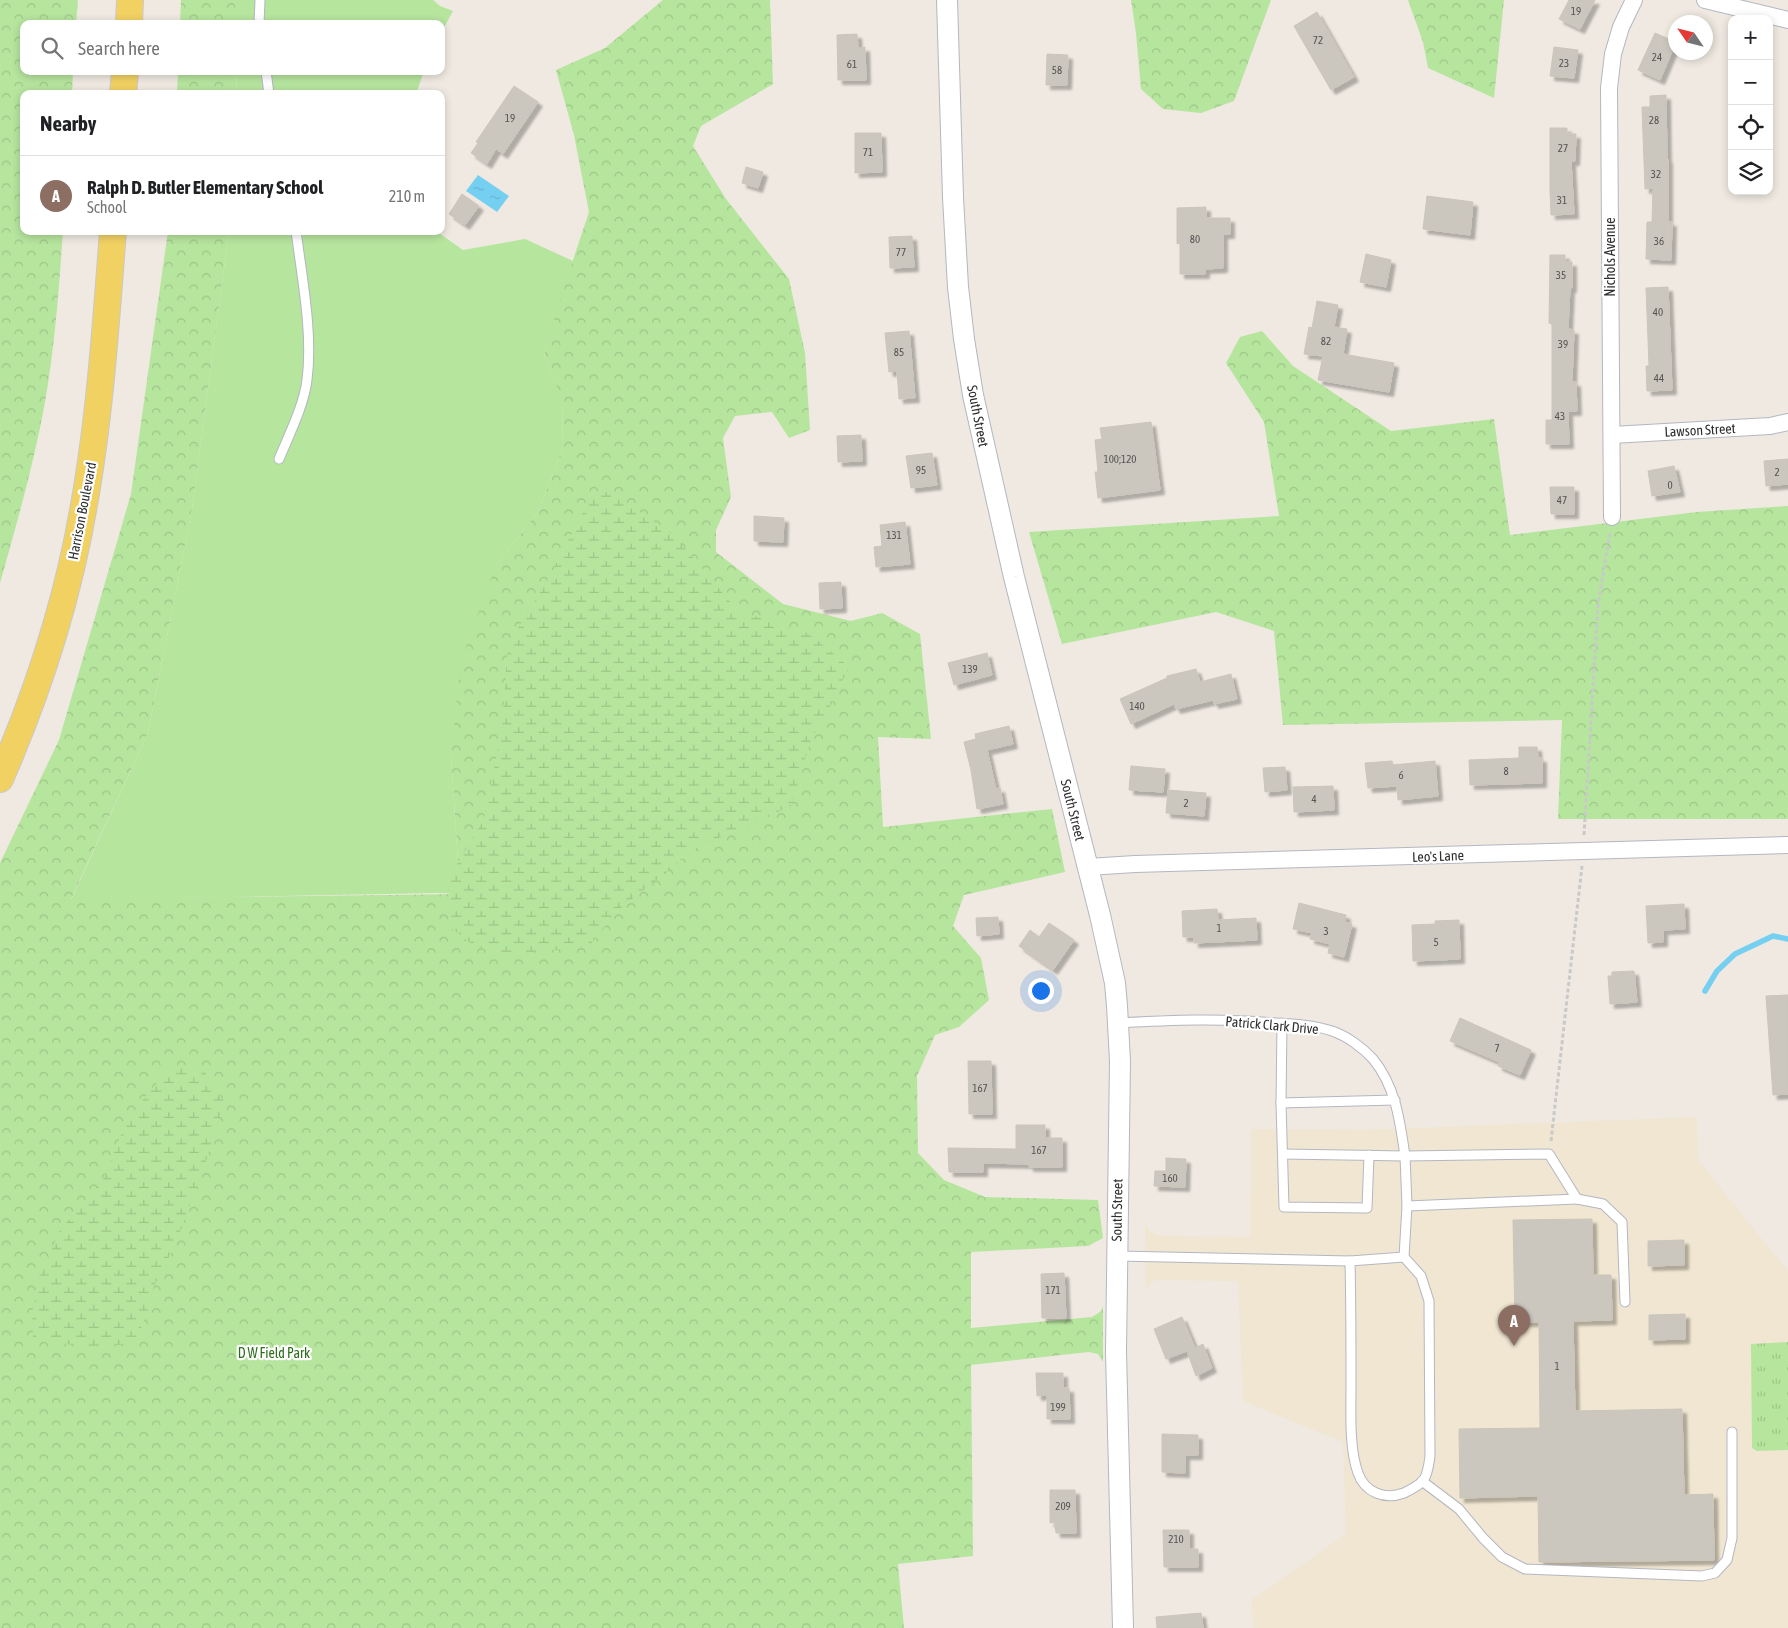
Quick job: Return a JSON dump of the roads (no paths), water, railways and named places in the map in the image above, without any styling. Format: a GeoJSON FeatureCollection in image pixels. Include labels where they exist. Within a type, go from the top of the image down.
{"type":"FeatureCollection","features":[{"type":"Feature","properties":{"kind":"main road"},"geometry":{"type":"LineString","coordinates":[[129,20],[130,0]]}},
{"type":"Feature","properties":{"kind":"main road"},"geometry":{"type":"LineString","coordinates":[[123,90],[125,75]]}},
{"type":"Feature","properties":{"kind":"main road","name":"Harrison Boulevard"},"geometry":{"type":"LineString","coordinates":[[0,779],[32,700],[55,629],[84,507],[102,375],[113,235]]}},
{"type":"Feature","properties":{"kind":"street","name":"South Street"},"geometry":{"type":"LineString","coordinates":[[947,0],[953,197],[959,305],[973,395],[990,476],[1088,867],[1113,975],[1119,1023],[1120,1080],[1116,1361],[1124,1628]]}},
{"type":"Feature","properties":{"kind":"street","name":"Nichols Avenue"},"geometry":{"type":"LineString","coordinates":[[1612,517],[1609,88],[1613,54],[1621,27],[1634,0]]}},
{"type":"Feature","properties":{"kind":"street"},"geometry":{"type":"LineString","coordinates":[[1704,0],[1788,20]]}},
{"type":"Feature","properties":{"kind":"street","name":"Lawson Street"},"geometry":{"type":"LineString","coordinates":[[1612,435],[1770,426],[1788,422]]}},
{"type":"Feature","properties":{"kind":"street","name":"Leo's Lane"},"geometry":{"type":"LineString","coordinates":[[1088,867],[1145,863],[1788,845]]}},
{"type":"Feature","properties":{"kind":"lane"},"geometry":{"type":"LineString","coordinates":[[259,20],[260,0]]}},
{"type":"Feature","properties":{"kind":"lane"},"geometry":{"type":"LineString","coordinates":[[267,75],[269,90]]}},
{"type":"Feature","properties":{"kind":"lane"},"geometry":{"type":"LineString","coordinates":[[279,459],[296,419],[307,381],[308,326],[297,235]]}},
{"type":"Feature","properties":{"kind":"lane","name":"Patrick Clark Drive"},"geometry":{"type":"LineString","coordinates":[[1119,1023],[1175,1020],[1282,1023],[1309,1026],[1333,1032],[1360,1048],[1373,1060],[1386,1080],[1395,1100],[1405,1156],[1407,1206],[1404,1257]]}},
{"type":"Feature","properties":{"kind":"lane"},"geometry":{"type":"LineString","coordinates":[[1282,1023],[1284,1207],[1368,1208],[1369,1155]]}},
{"type":"Feature","properties":{"kind":"lane"},"geometry":{"type":"LineString","coordinates":[[1282,1103],[1395,1100]]}},
{"type":"Feature","properties":{"kind":"lane"},"geometry":{"type":"LineString","coordinates":[[1283,1154],[1405,1156],[1549,1154],[1577,1199]]}},
{"type":"Feature","properties":{"kind":"lane"},"geometry":{"type":"LineString","coordinates":[[1407,1206],[1577,1199],[1603,1204],[1622,1222],[1625,1302]]}},
{"type":"Feature","properties":{"kind":"lane"},"geometry":{"type":"LineString","coordinates":[[1116,1256],[1350,1260],[1404,1257],[1421,1276],[1430,1301],[1430,1456],[1429,1467],[1422,1481],[1411,1490],[1396,1496],[1386,1497],[1369,1489],[1363,1483],[1358,1472],[1351,1436],[1350,1260]]}},
{"type":"Feature","properties":{"kind":"lane"},"geometry":{"type":"LineString","coordinates":[[1422,1481],[1459,1509],[1502,1557],[1524,1569],[1702,1576],[1715,1573],[1727,1560],[1732,1538],[1732,1432]]}},
{"type":"Feature","properties":{"kind":"water"},"geometry":{"type":"Polygon","coordinates":[[[478,175],[509,196],[497,212],[466,191],[478,175]]]}},
{"type":"Feature","properties":{"kind":"waterway"},"geometry":{"type":"LineString","coordinates":[[1705,991],[1717,971],[1735,954],[1773,936],[1788,939]]}},
{"type":"Feature","properties":{"kind":"place","name":"Ralph D. Butler Elementary School"},"geometry":{"type":"Point","coordinates":[1514,1346]}},
{"type":"Feature","properties":{"kind":"park label","name":"D W Field Park"},"geometry":{"type":"Point","coordinates":[274,1353]}}]}
